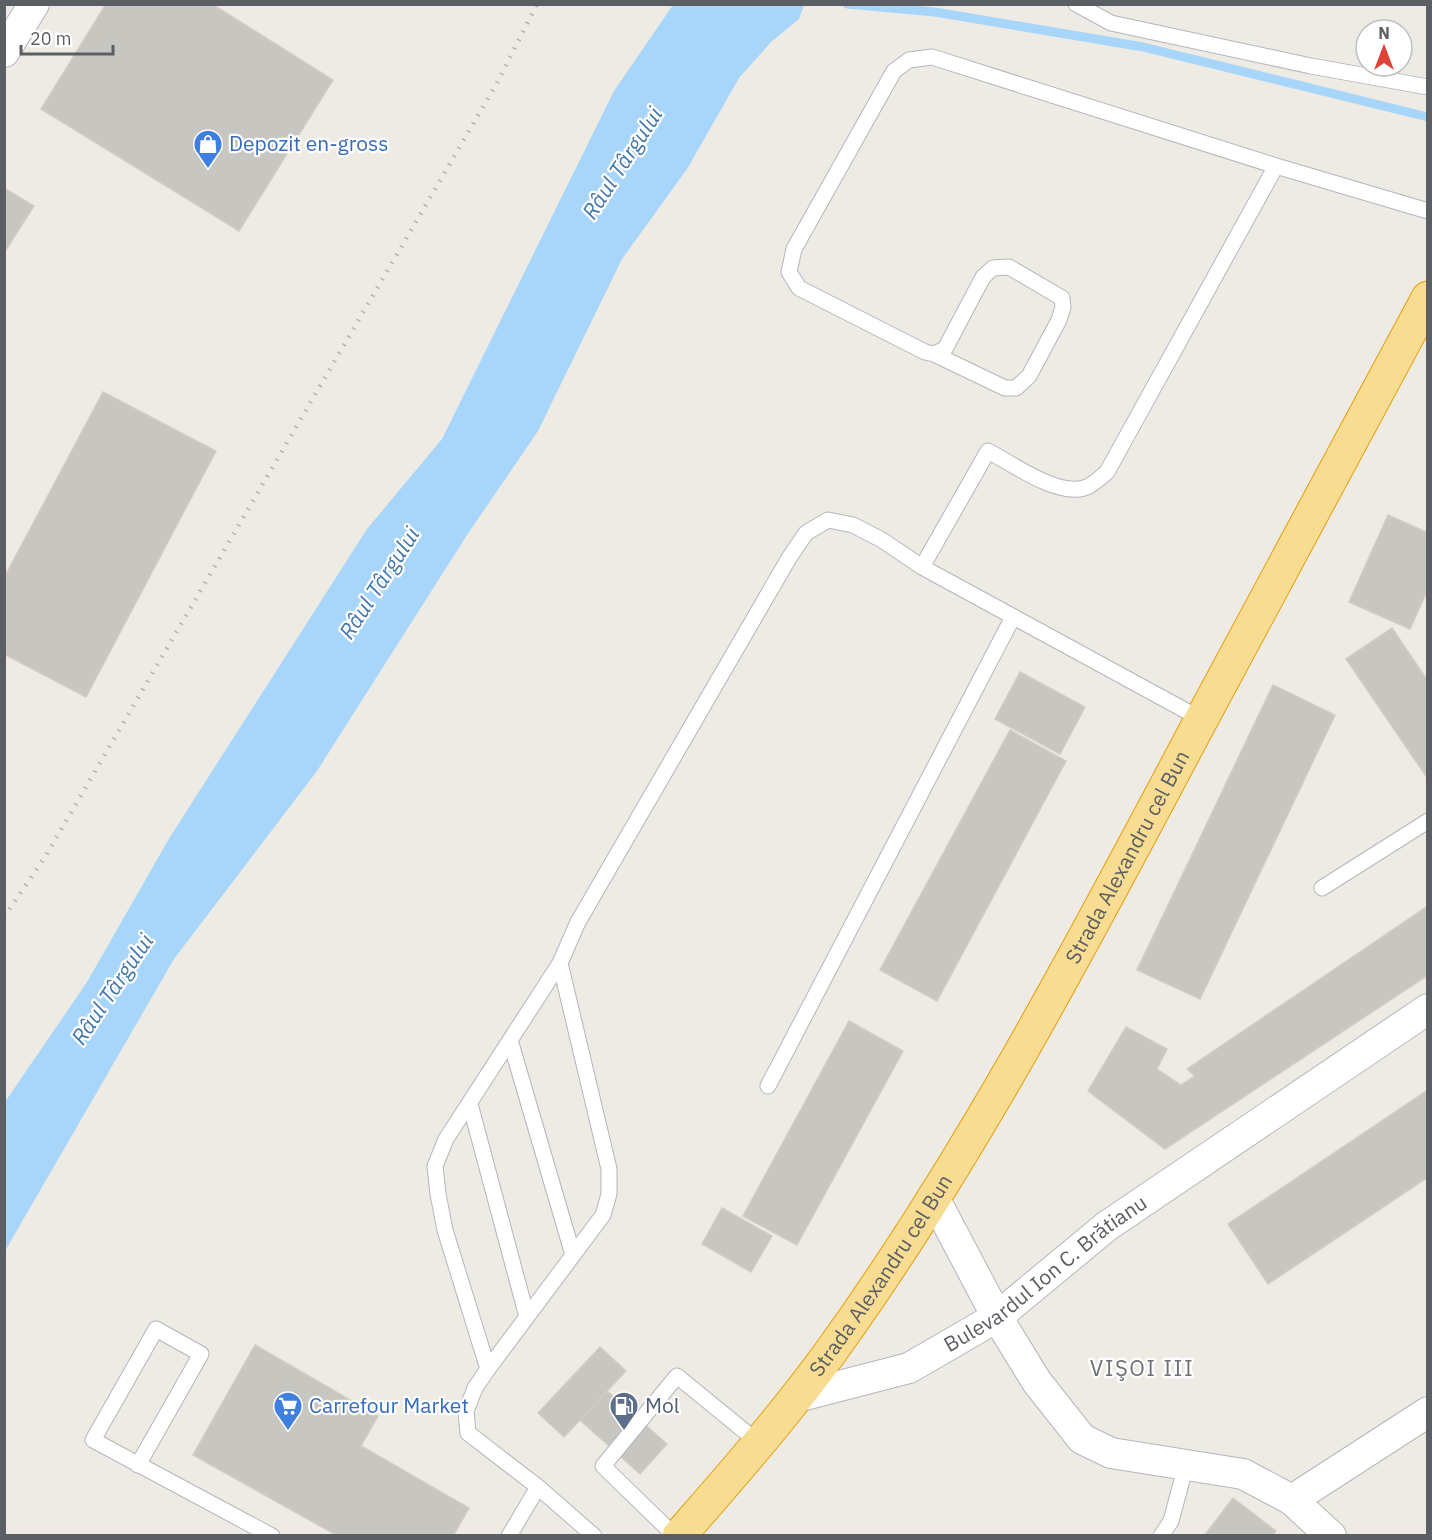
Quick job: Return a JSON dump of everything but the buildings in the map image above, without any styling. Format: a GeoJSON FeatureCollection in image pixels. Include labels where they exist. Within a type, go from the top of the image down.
{"type":"FeatureCollection","features":[{"type":"Feature","properties":{"kind":"highway","name":"Strada Alexandru cel Bun"},"geometry":{"type":"LineString","coordinates":[[797,1397],[895,1257],[1009,1071],[1078,950],[1428,298]]}},
{"type":"Feature","properties":{"kind":"highway"},"geometry":{"type":"LineString","coordinates":[[677,1536],[797,1397]]}},
{"type":"Feature","properties":{"kind":"street"},"geometry":{"type":"LineString","coordinates":[[4,52],[34,4]]}},
{"type":"Feature","properties":{"kind":"street","name":"Bulevardul Ion C. Brătianu"},"geometry":{"type":"LineString","coordinates":[[797,1397],[909,1368],[998,1317],[1107,1226],[1428,1009]]}},
{"type":"Feature","properties":{"kind":"street"},"geometry":{"type":"LineString","coordinates":[[933,1196],[998,1317],[1038,1382],[1082,1439],[1111,1453],[1243,1474],[1292,1500],[1321,1532]]}},
{"type":"Feature","properties":{"kind":"street"},"geometry":{"type":"LineString","coordinates":[[1292,1500],[1428,1412]]}},
{"type":"Feature","properties":{"kind":"lane"},"geometry":{"type":"LineString","coordinates":[[1077,4],[1111,23],[1299,63],[1428,87]]}},
{"type":"Feature","properties":{"kind":"lane"},"geometry":{"type":"LineString","coordinates":[[934,354],[945,349],[983,277],[993,268],[1009,267],[1062,298],[1063,307],[1059,320],[1029,376],[1016,388],[1005,388],[934,354],[925,352],[800,288],[789,272],[794,249],[894,71],[909,60],[932,57],[1428,211]]}},
{"type":"Feature","properties":{"kind":"lane"},"geometry":{"type":"LineString","coordinates":[[922,567],[988,451],[1054,486],[1070,490],[1086,488],[1107,472],[1276,165]]}},
{"type":"Feature","properties":{"kind":"lane"},"geometry":{"type":"LineString","coordinates":[[488,1369],[445,1230],[435,1166],[446,1139],[560,963],[578,922],[789,558],[806,533],[828,520],[853,525],[882,540],[922,567],[1201,719]]}},
{"type":"Feature","properties":{"kind":"lane"},"geometry":{"type":"LineString","coordinates":[[768,1086],[1013,616]]}},
{"type":"Feature","properties":{"kind":"lane"},"geometry":{"type":"LineString","coordinates":[[1322,888],[1428,821]]}},
{"type":"Feature","properties":{"kind":"lane"},"geometry":{"type":"LineString","coordinates":[[560,963],[609,1169],[609,1194],[603,1215],[488,1369],[475,1388],[466,1411],[468,1433],[538,1487],[594,1536]]}},
{"type":"Feature","properties":{"kind":"lane"},"geometry":{"type":"LineString","coordinates":[[510,1040],[573,1255]]}},
{"type":"Feature","properties":{"kind":"lane"},"geometry":{"type":"LineString","coordinates":[[470,1104],[527,1317]]}},
{"type":"Feature","properties":{"kind":"lane"},"geometry":{"type":"LineString","coordinates":[[138,1465],[201,1354],[156,1329],[93,1440],[138,1465],[272,1536]]}},
{"type":"Feature","properties":{"kind":"lane"},"geometry":{"type":"LineString","coordinates":[[677,1536],[603,1466],[677,1376],[759,1443]]}},
{"type":"Feature","properties":{"kind":"lane"},"geometry":{"type":"LineString","coordinates":[[1161,1536],[1171,1521],[1186,1465]]}},
{"type":"Feature","properties":{"kind":"lane"},"geometry":{"type":"LineString","coordinates":[[509,1536],[538,1487]]}},
{"type":"Feature","properties":{"kind":"water","name":"Râul Târgului"},"geometry":{"type":"Polygon","coordinates":[[[673,5],[804,5],[799,19],[771,42],[739,78],[687,169],[622,259],[538,431],[467,535],[317,771],[174,959],[5,1251],[5,1102],[87,982],[170,837],[367,529],[442,439],[614,91],[673,5]]]}},
{"type":"Feature","properties":{"kind":"waterway"},"geometry":{"type":"LineString","coordinates":[[847,4],[935,12],[1143,47],[1428,117]]}},
{"type":"Feature","properties":{"kind":"railway"},"geometry":{"type":"LineString","coordinates":[[4,917],[45,857],[497,83],[537,4]]}},
{"type":"Feature","properties":{"kind":"place","name":"Depozit en-gross"},"geometry":{"type":"Point","coordinates":[208,170]}},
{"type":"Feature","properties":{"kind":"place","name":"Carrefour Market"},"geometry":{"type":"Point","coordinates":[288,1432]}},
{"type":"Feature","properties":{"kind":"place","name":"Mol"},"geometry":{"type":"Point","coordinates":[624,1432]}},
{"type":"Feature","properties":{"kind":"district","name":"VIŞOI III"},"geometry":{"type":"Point","coordinates":[1142,1368]}}]}
